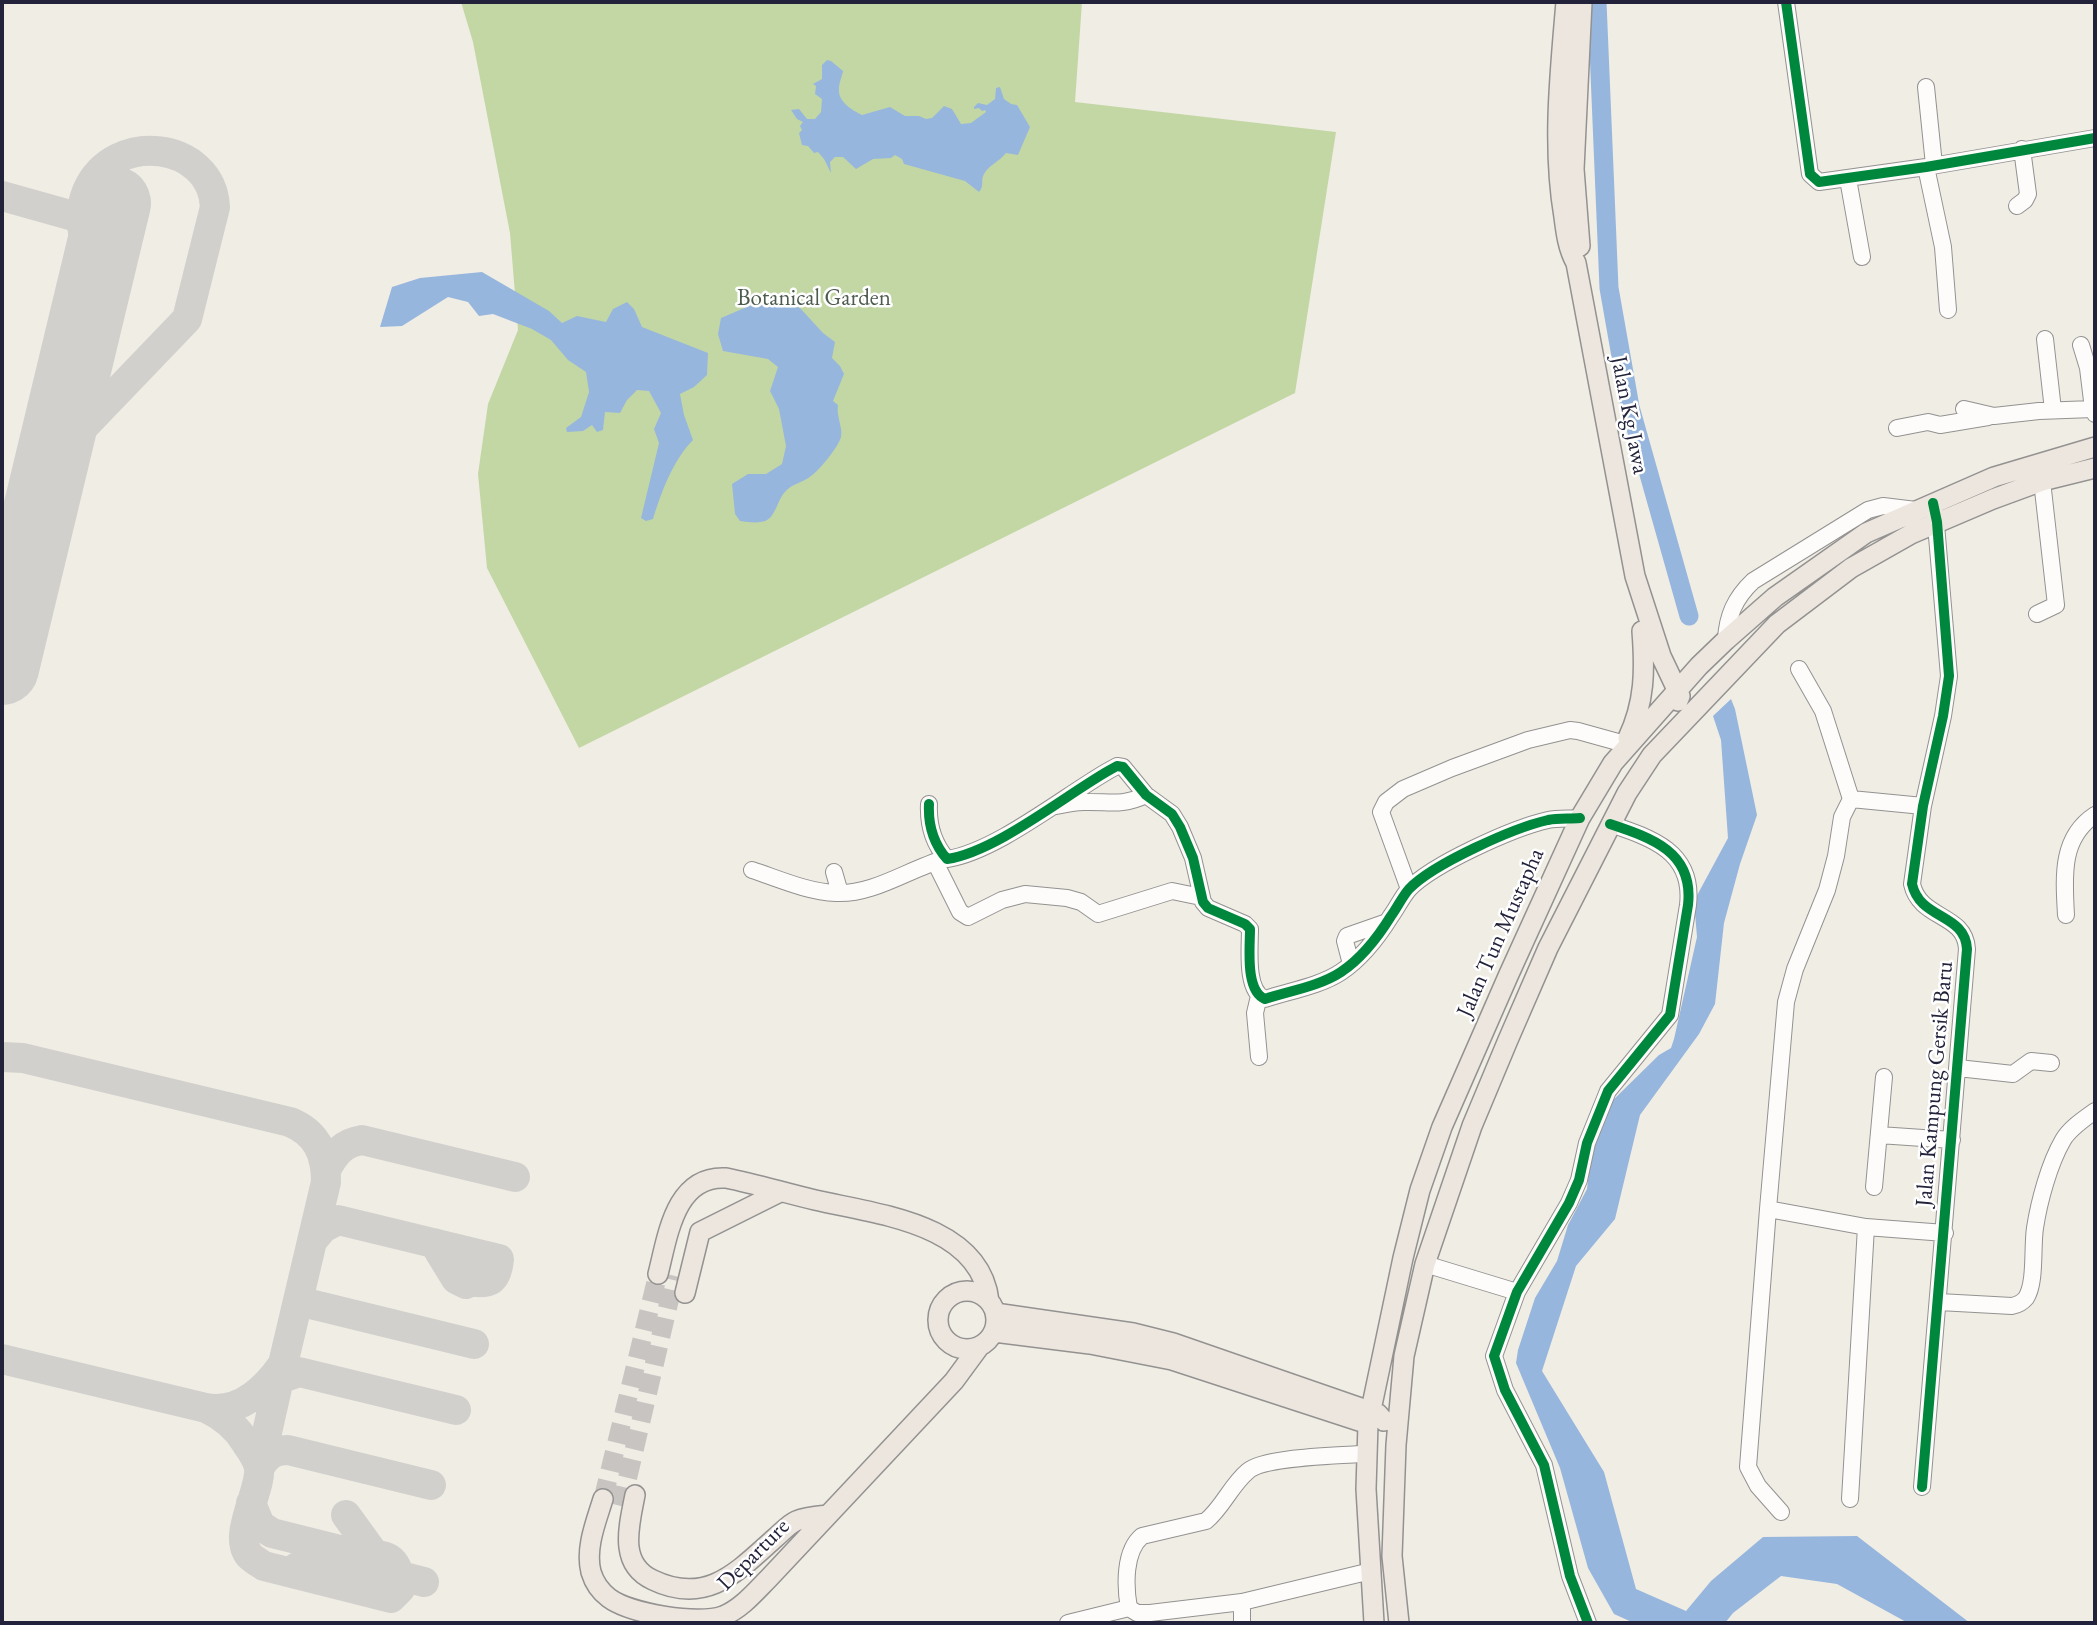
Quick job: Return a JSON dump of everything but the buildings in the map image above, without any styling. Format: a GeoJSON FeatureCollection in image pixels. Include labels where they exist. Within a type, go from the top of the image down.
{"type":"FeatureCollection","features":[{"type":"Feature","properties":{"kind":"main road","name":"Jalan Kg Jawa"},"geometry":{"type":"LineString","coordinates":[[1566,2],[1558,116],[1558,160],[1569,252],[1576,264],[1635,576],[1642,631],[1659,688],[1675,696]]}},
{"type":"Feature","properties":{"kind":"main road","name":"Jalan Kg Jawa"},"geometry":{"type":"LineString","coordinates":[[1576,264],[1580,249],[1574,169],[1581,2]]}},
{"type":"Feature","properties":{"kind":"main road","name":"Jalan Tun Mustapha"},"geometry":{"type":"LineString","coordinates":[[1374,1623],[1366,1489],[1374,1419],[1394,1299],[1420,1190],[1442,1127],[1580,818],[1614,763],[1710,654],[1775,597],[1817,565],[1867,533],[1924,506],[1994,477],[2095,447]]}},
{"type":"Feature","properties":{"kind":"main road"},"geometry":{"type":"LineString","coordinates":[[1392,1556],[1396,1445],[1404,1356],[1425,1264],[1472,1126],[1548,948],[1627,793],[1671,725],[1675,696],[1695,687],[1743,646],[1877,552],[1937,522],[1993,499],[2042,481],[2095,468]]}},
{"type":"Feature","properties":{"kind":"main road","name":"Jalan Kg Jawa"},"geometry":{"type":"LineString","coordinates":[[1635,576],[1675,696]]}},
{"type":"Feature","properties":{"kind":"main road"},"geometry":{"type":"LineString","coordinates":[[1652,755],[1777,624]]}},
{"type":"Feature","properties":{"kind":"main road"},"geometry":{"type":"LineString","coordinates":[[1614,763],[1637,719],[1644,687],[1642,631]]}},
{"type":"Feature","properties":{"kind":"main road"},"geometry":{"type":"LineString","coordinates":[[1661,656],[1686,662],[1710,654]]}},
{"type":"Feature","properties":{"kind":"main road"},"geometry":{"type":"LineString","coordinates":[[780,1192],[700,1231],[682,1247],[666,1275],[682,1199],[701,1181],[712,1177],[726,1178],[911,1222],[942,1234],[959,1246],[975,1265],[988,1290],[993,1315],[986,1343],[970,1350],[960,1349],[951,1345],[938,1329],[937,1319],[944,1301],[961,1291],[971,1291],[993,1315],[1090,1344],[1171,1360],[1374,1419]]}},
{"type":"Feature","properties":{"kind":"main road"},"geometry":{"type":"LineString","coordinates":[[685,1293],[700,1231]]}},
{"type":"Feature","properties":{"kind":"main road"},"geometry":{"type":"LineString","coordinates":[[1325,1403],[1350,1394],[1366,1382],[1374,1365],[1384,1319],[1394,1299]]}},
{"type":"Feature","properties":{"kind":"main road","name":"Departure"},"geometry":{"type":"LineString","coordinates":[[828,1515],[796,1521],[734,1575],[711,1587],[681,1588],[666,1585],[641,1573],[632,1563],[619,1500],[590,1544],[591,1572],[596,1583],[610,1599],[656,1614],[695,1620],[715,1619],[738,1608],[828,1515],[954,1381],[979,1347]]}},
{"type":"Feature","properties":{"kind":"main road"},"geometry":{"type":"LineString","coordinates":[[1399,1623],[1374,1419],[1404,1356]]}},
{"type":"Feature","properties":{"kind":"main road"},"geometry":{"type":"LineString","coordinates":[[1325,1403],[1354,1430],[1366,1489]]}},
{"type":"Feature","properties":{"kind":"street"},"geometry":{"type":"LineString","coordinates":[[1786,2],[1810,174],[1819,182],[2095,138]]}},
{"type":"Feature","properties":{"kind":"street"},"geometry":{"type":"LineString","coordinates":[[1926,87],[1930,166],[1943,247],[1948,310]]}},
{"type":"Feature","properties":{"kind":"street"},"geometry":{"type":"LineString","coordinates":[[2017,206],[2028,194],[2022,149]]}},
{"type":"Feature","properties":{"kind":"street"},"geometry":{"type":"LineString","coordinates":[[1848,179],[1862,257]]}},
{"type":"Feature","properties":{"kind":"street"},"geometry":{"type":"LineString","coordinates":[[2045,340],[2053,410]]}},
{"type":"Feature","properties":{"kind":"street"},"geometry":{"type":"LineString","coordinates":[[1897,428],[1928,422],[1940,425],[2053,410],[2094,411],[2088,368],[2081,345]]}},
{"type":"Feature","properties":{"kind":"street"},"geometry":{"type":"LineString","coordinates":[[1964,409],[1994,416]]}},
{"type":"Feature","properties":{"kind":"street"},"geometry":{"type":"LineString","coordinates":[[2037,614],[2056,605],[2042,481]]}},
{"type":"Feature","properties":{"kind":"street"},"geometry":{"type":"LineString","coordinates":[[1726,640],[1726,623],[1731,611],[1739,595],[1753,581],[1868,510],[1883,506],[1924,506]]}},
{"type":"Feature","properties":{"kind":"street","name":"Jalan Kampung Gersik Baru"},"geometry":{"type":"LineString","coordinates":[[1922,1487],[1967,941],[1953,922],[1927,908],[1915,895],[1912,884],[1923,806],[1944,716],[1949,676],[1937,522],[1924,506]]}},
{"type":"Feature","properties":{"kind":"street"},"geometry":{"type":"LineString","coordinates":[[1781,1512],[1758,1486],[1748,1467],[1786,1002],[1795,969],[1828,890],[1842,817],[1851,799],[1823,710],[1800,669]]}},
{"type":"Feature","properties":{"kind":"street"},"geometry":{"type":"LineString","coordinates":[[1409,890],[1381,812],[1386,802],[1403,789],[1528,740],[1559,733],[1578,731],[1625,744]]}},
{"type":"Feature","properties":{"kind":"street"},"geometry":{"type":"LineString","coordinates":[[752,870],[802,887],[840,893],[873,886],[983,847],[1119,766],[1126,769],[1146,795],[1172,814],[1193,858],[1201,897],[1208,908],[1245,924],[1250,929],[1252,985],[1259,996],[1265,999],[1339,974],[1371,944],[1409,890],[1430,873],[1520,830],[1548,820],[1580,818]]}},
{"type":"Feature","properties":{"kind":"street"},"geometry":{"type":"LineString","coordinates":[[1050,806],[1085,802],[1109,805],[1136,800],[1146,795]]}},
{"type":"Feature","properties":{"kind":"street"},"geometry":{"type":"LineString","coordinates":[[1851,799],[1923,806]]}},
{"type":"Feature","properties":{"kind":"street"},"geometry":{"type":"LineString","coordinates":[[929,804],[929,818],[941,860],[960,912],[968,917],[1002,900],[1025,894],[1046,894],[1081,902],[1098,914],[1172,891],[1201,897]]}},
{"type":"Feature","properties":{"kind":"street"},"geometry":{"type":"LineString","coordinates":[[2066,915],[2065,870],[2068,848],[2084,823],[2095,815]]}},
{"type":"Feature","properties":{"kind":"street"},"geometry":{"type":"LineString","coordinates":[[1588,1623],[1570,1576],[1544,1465],[1509,1400],[1494,1356],[1517,1292],[1569,1203],[1579,1180],[1587,1143],[1608,1091],[1670,1015],[1688,905],[1687,878],[1679,861],[1666,849],[1649,839],[1610,824]]}},
{"type":"Feature","properties":{"kind":"street"},"geometry":{"type":"LineString","coordinates":[[834,872],[840,893]]}},
{"type":"Feature","properties":{"kind":"street"},"geometry":{"type":"LineString","coordinates":[[1351,964],[1345,941],[1347,936],[1387,922]]}},
{"type":"Feature","properties":{"kind":"street"},"geometry":{"type":"LineString","coordinates":[[1259,996],[1255,1013],[1259,1057]]}},
{"type":"Feature","properties":{"kind":"street"},"geometry":{"type":"LineString","coordinates":[[1958,1068],[2013,1074],[2031,1061],[2051,1063]]}},
{"type":"Feature","properties":{"kind":"street"},"geometry":{"type":"LineString","coordinates":[[1874,1187],[1884,1077]]}},
{"type":"Feature","properties":{"kind":"street"},"geometry":{"type":"LineString","coordinates":[[1939,1302],[2012,1306],[2019,1305],[2026,1298],[2032,1275],[2035,1228],[2042,1196],[2059,1147],[2070,1130],[2095,1111]]}},
{"type":"Feature","properties":{"kind":"street"},"geometry":{"type":"LineString","coordinates":[[1879,1135],[1952,1140]]}},
{"type":"Feature","properties":{"kind":"street"},"geometry":{"type":"LineString","coordinates":[[1768,1209],[1866,1227],[1945,1233]]}},
{"type":"Feature","properties":{"kind":"street"},"geometry":{"type":"LineString","coordinates":[[1850,1499],[1866,1227]]}},
{"type":"Feature","properties":{"kind":"street"},"geometry":{"type":"LineString","coordinates":[[1425,1264],[1517,1292]]}},
{"type":"Feature","properties":{"kind":"street"},"geometry":{"type":"LineString","coordinates":[[1129,1608],[1127,1594],[1130,1550],[1142,1536],[1206,1521],[1237,1481],[1258,1464],[1360,1454]]}},
{"type":"Feature","properties":{"kind":"street"},"geometry":{"type":"LineString","coordinates":[[1068,1623],[1129,1608],[1137,1613],[1150,1613],[1242,1602],[1371,1571]]}},
{"type":"Feature","properties":{"kind":"street"},"geometry":{"type":"LineString","coordinates":[[1242,1602],[1242,1623]]}},
{"type":"Feature","properties":{"kind":"green space","name":"Botanical Garden"},"geometry":{"type":"Polygon","coordinates":[[[461,2],[1082,2],[1075,102],[1336,132],[1295,393],[579,748],[487,568],[478,474],[488,404],[518,330],[510,233],[473,42],[461,2]]]}},
{"type":"Feature","properties":{"kind":"water"},"geometry":{"type":"Polygon","coordinates":[[[827,60],[843,71],[839,94],[843,102],[862,115],[890,107],[905,116],[926,119],[932,118],[944,106],[952,109],[961,124],[971,123],[986,112],[974,107],[978,103],[987,105],[995,99],[996,88],[1000,87],[1004,99],[1017,105],[1030,127],[1018,155],[1006,153],[989,168],[983,176],[979,192],[965,181],[904,164],[902,159],[895,155],[891,158],[873,159],[856,169],[843,157],[835,157],[830,162],[831,173],[818,152],[814,153],[808,146],[802,145],[799,133],[803,122],[797,119],[791,110],[799,109],[807,119],[815,119],[821,112],[822,99],[815,94],[816,86],[813,84],[822,79],[822,65],[827,60]]]}},
{"type":"Feature","properties":{"kind":"water"},"geometry":{"type":"Polygon","coordinates":[[[482,272],[549,311],[562,323],[577,316],[606,322],[613,309],[627,302],[634,309],[642,327],[708,353],[707,375],[694,387],[680,394],[693,440],[674,467],[653,519],[646,521],[641,518],[659,443],[654,429],[661,413],[649,391],[637,390],[620,413],[605,412],[603,430],[597,432],[592,425],[583,431],[567,432],[566,428],[581,417],[589,392],[586,372],[568,360],[551,340],[532,329],[493,314],[479,316],[468,302],[448,297],[402,326],[380,327],[392,287],[420,278],[482,272]]]}},
{"type":"Feature","properties":{"kind":"water"},"geometry":{"type":"Polygon","coordinates":[[[770,297],[800,308],[835,342],[832,358],[844,374],[833,401],[838,405],[841,437],[815,473],[787,490],[770,518],[761,522],[740,521],[735,514],[732,484],[748,474],[766,474],[782,464],[786,446],[779,409],[770,391],[778,367],[768,359],[723,351],[718,334],[721,318],[770,297]]]}},
{"type":"Feature","properties":{"kind":"water"},"geometry":{"type":"Polygon","coordinates":[[[1731,699],[1757,815],[1724,923],[1715,1004],[1699,1034],[1640,1115],[1615,1219],[1576,1266],[1542,1371],[1604,1472],[1636,1589],[1686,1611],[1711,1581],[1763,1537],[1857,1536],[1970,1623],[1908,1623],[1837,1584],[1781,1576],[1733,1613],[1725,1623],[1634,1623],[1614,1614],[1588,1568],[1560,1468],[1516,1363],[1535,1298],[1557,1261],[1568,1225],[1587,1189],[1593,1136],[1609,1104],[1659,1055],[1671,1048],[1674,1039],[1697,937],[1694,901],[1728,838],[1721,740],[1713,716],[1731,699]]]}},
{"type":"Feature","properties":{"kind":"waterway"},"geometry":{"type":"LineString","coordinates":[[1597,2],[1609,288],[1630,407],[1689,616]]}},
{"type":"Feature","properties":{"kind":"taxiway"},"geometry":{"type":"LineString","coordinates":[[47,479],[58,454],[187,319],[215,207],[210,185],[198,168],[180,157],[160,151],[139,152],[118,158],[100,171],[87,191],[82,215],[83,233],[95,264],[93,291]]}},
{"type":"Feature","properties":{"kind":"taxiway"},"geometry":{"type":"LineString","coordinates":[[2,196],[109,226]]}},
{"type":"Feature","properties":{"kind":"taxiway"},"geometry":{"type":"LineString","coordinates":[[2,1057],[23,1058],[290,1122],[307,1132],[318,1146],[324,1162],[326,1182],[283,1364],[268,1383],[240,1404],[218,1409],[206,1408],[2,1359]]}},
{"type":"Feature","properties":{"kind":"taxiway"},"geometry":{"type":"LineString","coordinates":[[326,1170],[340,1150],[362,1140],[515,1177]]}},
{"type":"Feature","properties":{"kind":"taxiway"},"geometry":{"type":"LineString","coordinates":[[312,1241],[323,1228],[338,1220],[499,1259],[494,1277],[487,1282],[468,1281],[466,1284],[456,1279],[434,1243]]}},
{"type":"Feature","properties":{"kind":"taxiway"},"geometry":{"type":"LineString","coordinates":[[298,1301],[474,1344]]}},
{"type":"Feature","properties":{"kind":"taxiway"},"geometry":{"type":"LineString","coordinates":[[431,1485],[288,1450],[271,1454],[259,1468],[279,1379],[299,1372],[456,1410]]}},
{"type":"Feature","properties":{"kind":"taxiway"},"geometry":{"type":"LineString","coordinates":[[206,1408],[238,1431],[259,1467],[257,1486],[244,1533],[244,1543],[250,1556],[264,1566],[391,1598],[400,1589],[395,1565],[388,1558],[375,1555],[346,1515]]}},
{"type":"Feature","properties":{"kind":"taxiway"},"geometry":{"type":"LineString","coordinates":[[251,1503],[260,1525],[272,1533],[348,1552]]}},
{"type":"Feature","properties":{"kind":"taxiway"},"geometry":{"type":"LineString","coordinates":[[297,1567],[318,1568],[338,1560],[424,1582]]}},
{"type":"Feature","properties":{"kind":"runway"},"geometry":{"type":"LineString","coordinates":[[2,668],[114,203]]}},
{"type":"Feature","properties":{"kind":"tunnel"},"geometry":{"type":"LineString","coordinates":[[603,1499],[658,1274]]}},
{"type":"Feature","properties":{"kind":"tunnel"},"geometry":{"type":"LineString","coordinates":[[621,1506],[675,1276]]}},
{"type":"Feature","properties":{"kind":"cycle path"},"geometry":{"type":"LineString","coordinates":[[1786,2],[1810,174],[1819,182],[2095,138]]}},
{"type":"Feature","properties":{"kind":"cycle path"},"geometry":{"type":"LineString","coordinates":[[1922,1487],[1967,949],[1959,929],[1924,904],[1912,884],[1923,806],[1949,676],[1937,522],[1933,503]]}},
{"type":"Feature","properties":{"kind":"cycle path"},"geometry":{"type":"LineString","coordinates":[[929,804],[932,833],[947,859],[986,846],[1108,771],[1117,766],[1123,767],[1146,795],[1172,814],[1180,827],[1193,858],[1203,902],[1208,908],[1245,924],[1250,929],[1251,978],[1254,987],[1265,999],[1324,981],[1349,966],[1375,939],[1409,889],[1454,858],[1533,824],[1552,819],[1580,818]]}},
{"type":"Feature","properties":{"kind":"cycle path"},"geometry":{"type":"LineString","coordinates":[[1588,1623],[1570,1576],[1544,1465],[1505,1390],[1494,1356],[1517,1292],[1569,1203],[1579,1180],[1587,1143],[1608,1091],[1670,1015],[1688,905],[1688,887],[1684,872],[1677,860],[1655,842],[1610,824]]}}]}
